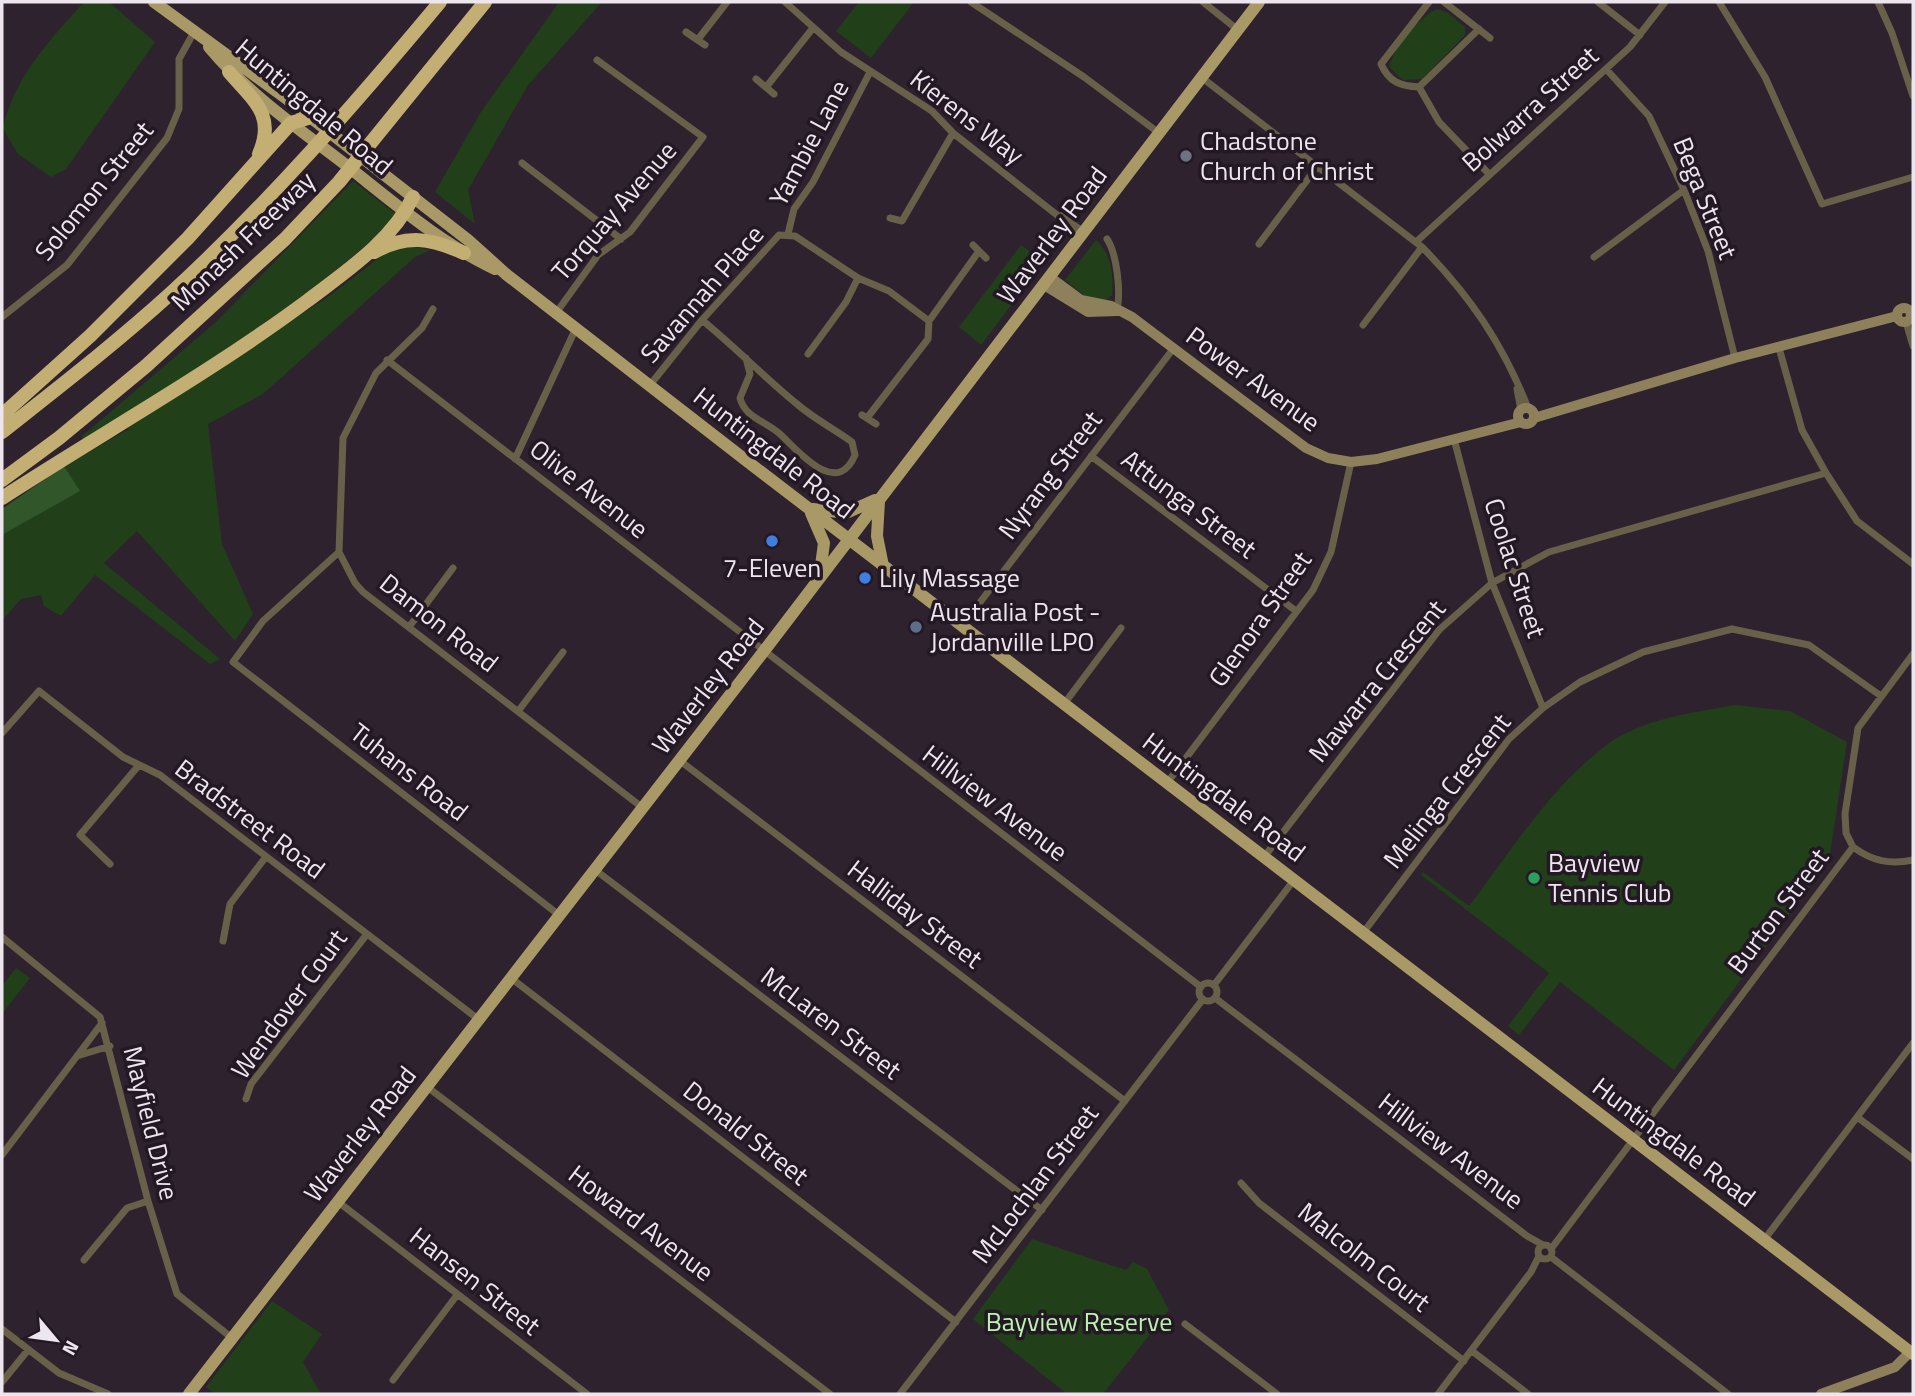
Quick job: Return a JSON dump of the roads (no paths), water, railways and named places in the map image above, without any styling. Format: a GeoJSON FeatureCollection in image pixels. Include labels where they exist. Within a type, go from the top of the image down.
{"type":"FeatureCollection","features":[{"type":"Feature","properties":{"kind":"highway","name":"Monash Freeway"},"geometry":{"type":"LineString","coordinates":[[2,432],[100,355],[216,250],[354,104],[440,2]]}},
{"type":"Feature","properties":{"kind":"highway","name":"Monash Freeway"},"geometry":{"type":"LineString","coordinates":[[2,480],[59,438],[146,366],[285,239],[339,182],[485,2]]}},
{"type":"Feature","properties":{"kind":"highway"},"geometry":{"type":"LineString","coordinates":[[229,72],[255,103],[268,124],[265,141],[255,165]]}},
{"type":"Feature","properties":{"kind":"highway"},"geometry":{"type":"LineString","coordinates":[[2,415],[100,327],[255,165],[299,123]]}},
{"type":"Feature","properties":{"kind":"highway"},"geometry":{"type":"LineString","coordinates":[[360,260],[406,212],[413,197]]}},
{"type":"Feature","properties":{"kind":"highway"},"geometry":{"type":"LineString","coordinates":[[2,498],[202,374],[284,318],[360,260],[385,246],[414,237],[443,243],[464,253]]}},
{"type":"Feature","properties":{"kind":"main road","name":"Huntingdale Road"},"geometry":{"type":"LineString","coordinates":[[154,2],[197,35],[234,58],[299,123],[406,212],[464,253],[508,275]]}},
{"type":"Feature","properties":{"kind":"main road","name":"Waverley Road"},"geometry":{"type":"LineString","coordinates":[[189,1394],[764,651],[1259,2]]}},
{"type":"Feature","properties":{"kind":"main road","name":"Huntingdale Road"},"geometry":{"type":"LineString","coordinates":[[197,35],[229,72],[299,123],[413,197],[555,313],[809,509],[1912,1353]]}},
{"type":"Feature","properties":{"kind":"main road"},"geometry":{"type":"LineString","coordinates":[[820,576],[824,543],[809,509],[846,513],[880,498],[877,536],[883,566]]}},
{"type":"Feature","properties":{"kind":"street"},"geometry":{"type":"LineString","coordinates":[[699,38],[727,2]]}},
{"type":"Feature","properties":{"kind":"street","name":"Kierens Way"},"geometry":{"type":"LineString","coordinates":[[785,2],[813,28],[870,72],[932,111],[953,132],[1082,235]]}},
{"type":"Feature","properties":{"kind":"street"},"geometry":{"type":"LineString","coordinates":[[971,2],[1084,77],[1159,133]]}},
{"type":"Feature","properties":{"kind":"street"},"geometry":{"type":"LineString","coordinates":[[1203,2],[1238,30]]}},
{"type":"Feature","properties":{"kind":"street"},"geometry":{"type":"LineString","coordinates":[[1419,88],[1400,86],[1385,74],[1381,64],[1429,2]]}},
{"type":"Feature","properties":{"kind":"street"},"geometry":{"type":"LineString","coordinates":[[1444,2],[1490,38]]}},
{"type":"Feature","properties":{"kind":"street"},"geometry":{"type":"LineString","coordinates":[[1598,2],[1640,35]]}},
{"type":"Feature","properties":{"kind":"street","name":"Bolwarra Street"},"geometry":{"type":"LineString","coordinates":[[1363,325],[1419,244],[1489,174],[1606,69],[1640,35],[1665,2]]}},
{"type":"Feature","properties":{"kind":"street"},"geometry":{"type":"LineString","coordinates":[[1719,2],[1765,77],[1822,204],[1913,177]]}},
{"type":"Feature","properties":{"kind":"street"},"geometry":{"type":"LineString","coordinates":[[1878,2],[1892,33],[1913,96]]}},
{"type":"Feature","properties":{"kind":"street"},"geometry":{"type":"LineString","coordinates":[[767,86],[813,28]]}},
{"type":"Feature","properties":{"kind":"street"},"geometry":{"type":"LineString","coordinates":[[1419,88],[1479,29]]}},
{"type":"Feature","properties":{"kind":"street"},"geometry":{"type":"LineString","coordinates":[[685,32],[699,38],[705,45]]}},
{"type":"Feature","properties":{"kind":"street","name":"Solomon Street"},"geometry":{"type":"LineString","coordinates":[[2,317],[72,259],[167,138],[179,109],[178,60],[197,35]]}},
{"type":"Feature","properties":{"kind":"street","name":"Torquay Avenue"},"geometry":{"type":"LineString","coordinates":[[555,313],[598,255],[635,225],[703,137],[597,60]]}},
{"type":"Feature","properties":{"kind":"street","name":"Bega Street"},"geometry":{"type":"LineString","coordinates":[[1606,69],[1649,116],[1685,190],[1708,251],[1735,358]]}},
{"type":"Feature","properties":{"kind":"street","name":"Yambie Lane"},"geometry":{"type":"LineString","coordinates":[[788,234],[794,209],[813,181],[870,72]]}},
{"type":"Feature","properties":{"kind":"street"},"geometry":{"type":"LineString","coordinates":[[1201,78],[1419,244],[1454,279],[1507,357],[1526,414]]}},
{"type":"Feature","properties":{"kind":"street"},"geometry":{"type":"LineString","coordinates":[[755,79],[774,94]]}},
{"type":"Feature","properties":{"kind":"street"},"geometry":{"type":"LineString","coordinates":[[1419,88],[1439,122],[1489,174]]}},
{"type":"Feature","properties":{"kind":"street"},"geometry":{"type":"LineString","coordinates":[[890,218],[902,221],[953,132]]}},
{"type":"Feature","properties":{"kind":"street"},"geometry":{"type":"LineString","coordinates":[[522,163],[621,239]]}},
{"type":"Feature","properties":{"kind":"street"},"geometry":{"type":"LineString","coordinates":[[1259,244],[1317,167]]}},
{"type":"Feature","properties":{"kind":"street"},"geometry":{"type":"LineString","coordinates":[[1594,257],[1685,190]]}},
{"type":"Feature","properties":{"kind":"street","name":"Savannah Place"},"geometry":{"type":"LineString","coordinates":[[650,385],[772,240],[788,234],[858,278],[888,291],[929,321]]}},
{"type":"Feature","properties":{"kind":"street"},"geometry":{"type":"LineString","coordinates":[[1107,239],[1112,248],[1119,297],[1117,311]]}},
{"type":"Feature","properties":{"kind":"street"},"geometry":{"type":"LineString","coordinates":[[876,424],[864,417],[928,339],[929,321],[976,248],[986,258]]}},
{"type":"Feature","properties":{"kind":"street"},"geometry":{"type":"LineString","coordinates":[[808,354],[846,302],[858,278]]}},
{"type":"Feature","properties":{"kind":"street","name":"Power Avenue"},"geometry":{"type":"LineString","coordinates":[[1047,281],[1081,300],[1111,306],[1132,317],[1306,448],[1328,458],[1351,462],[1377,459],[1454,439],[1526,414],[1560,409],[1735,358],[1907,316]]}},
{"type":"Feature","properties":{"kind":"street","name":"Damon Road"},"geometry":{"type":"LineString","coordinates":[[433,309],[422,328],[376,373],[343,438],[339,552],[355,583],[643,808]]}},
{"type":"Feature","properties":{"kind":"street"},"geometry":{"type":"LineString","coordinates":[[1907,316],[1913,346]]}},
{"type":"Feature","properties":{"kind":"street"},"geometry":{"type":"LineString","coordinates":[[702,320],[746,358],[799,406],[852,442],[855,455],[845,471],[837,474],[823,471],[797,452],[778,432],[747,411],[740,398],[750,374],[746,358]]}},
{"type":"Feature","properties":{"kind":"street"},"geometry":{"type":"LineString","coordinates":[[515,458],[576,328]]}},
{"type":"Feature","properties":{"kind":"street"},"geometry":{"type":"LineString","coordinates":[[1779,348],[1802,430],[1826,473],[1857,521],[1913,564]]}},
{"type":"Feature","properties":{"kind":"street","name":"Nyrang Street"},"geometry":{"type":"LineString","coordinates":[[962,626],[1172,349]]}},
{"type":"Feature","properties":{"kind":"street","name":"Olive Avenue"},"geometry":{"type":"LineString","coordinates":[[387,360],[764,651]]}},
{"type":"Feature","properties":{"kind":"street","name":"Coolac Street"},"geometry":{"type":"LineString","coordinates":[[1454,439],[1492,583],[1543,708]]}},
{"type":"Feature","properties":{"kind":"street","name":"Attunga Street"},"geometry":{"type":"LineString","coordinates":[[1091,456],[1296,611]]}},
{"type":"Feature","properties":{"kind":"street","name":"Glenora Street"},"geometry":{"type":"LineString","coordinates":[[1167,783],[1313,590],[1331,552],[1351,462]]}},
{"type":"Feature","properties":{"kind":"street","name":"Mawarra Crescent"},"geometry":{"type":"LineString","coordinates":[[1264,857],[1439,630],[1492,583],[1549,552],[1826,473]]}},
{"type":"Feature","properties":{"kind":"street","name":"Tuhans Road"},"geometry":{"type":"LineString","coordinates":[[339,552],[263,621],[233,662],[559,915]]}},
{"type":"Feature","properties":{"kind":"street"},"geometry":{"type":"LineString","coordinates":[[409,627],[453,568]]}},
{"type":"Feature","properties":{"kind":"street"},"geometry":{"type":"LineString","coordinates":[[1064,704],[1121,628]]}},
{"type":"Feature","properties":{"kind":"street","name":"Melinga Crescent"},"geometry":{"type":"LineString","coordinates":[[1363,933],[1508,739],[1543,708],[1580,682],[1643,652],[1732,629],[1809,645],[1881,696]]}},
{"type":"Feature","properties":{"kind":"street","name":"Hillview Avenue"},"geometry":{"type":"LineString","coordinates":[[764,651],[1201,987]]}},
{"type":"Feature","properties":{"kind":"street"},"geometry":{"type":"LineString","coordinates":[[519,710],[563,652]]}},
{"type":"Feature","properties":{"kind":"street","name":"Burton Street"},"geometry":{"type":"LineString","coordinates":[[1438,1394],[1853,847],[1846,833],[1844,814],[1858,728],[1913,654]]}},
{"type":"Feature","properties":{"kind":"street","name":"Bradstreet Road"},"geometry":{"type":"LineString","coordinates":[[2,733],[40,691],[123,757],[160,775],[478,1019]]}},
{"type":"Feature","properties":{"kind":"street","name":"Halliday Street"},"geometry":{"type":"LineString","coordinates":[[680,760],[1125,1101]]}},
{"type":"Feature","properties":{"kind":"street"},"geometry":{"type":"LineString","coordinates":[[110,864],[80,835],[139,765]]}},
{"type":"Feature","properties":{"kind":"street"},"geometry":{"type":"LineString","coordinates":[[1853,847],[1882,862],[1913,860]]}},
{"type":"Feature","properties":{"kind":"street"},"geometry":{"type":"LineString","coordinates":[[223,941],[230,904],[265,858]]}},
{"type":"Feature","properties":{"kind":"street","name":"McLaren Street"},"geometry":{"type":"LineString","coordinates":[[594,869],[1042,1210]]}},
{"type":"Feature","properties":{"kind":"street"},"geometry":{"type":"LineString","coordinates":[[1214,985],[1206,984],[1201,987],[1200,994],[1203,999],[1210,1001],[1216,998],[1214,985],[1294,880]]}},
{"type":"Feature","properties":{"kind":"street","name":"Wendover Court"},"geometry":{"type":"LineString","coordinates":[[246,1098],[251,1084],[367,934]]}},
{"type":"Feature","properties":{"kind":"street","name":"Mayfield Drive"},"geometry":{"type":"LineString","coordinates":[[2,937],[91,1007],[102,1023],[148,1201],[177,1294],[232,1338]]}},
{"type":"Feature","properties":{"kind":"street","name":"Donald Street"},"geometry":{"type":"LineString","coordinates":[[510,978],[956,1322]]}},
{"type":"Feature","properties":{"kind":"street","name":"Hillview Avenue"},"geometry":{"type":"LineString","coordinates":[[1216,998],[1527,1236],[1565,1269],[1726,1394]]}},
{"type":"Feature","properties":{"kind":"street","name":"McLochlan Street"},"geometry":{"type":"LineString","coordinates":[[900,1394],[1203,999]]}},
{"type":"Feature","properties":{"kind":"street"},"geometry":{"type":"LineString","coordinates":[[2,1155],[102,1023]]}},
{"type":"Feature","properties":{"kind":"street"},"geometry":{"type":"LineString","coordinates":[[1764,1240],[1913,1043]]}},
{"type":"Feature","properties":{"kind":"street"},"geometry":{"type":"LineString","coordinates":[[77,1056],[110,1046]]}},
{"type":"Feature","properties":{"kind":"street","name":"Howard Avenue"},"geometry":{"type":"LineString","coordinates":[[426,1086],[830,1394]]}},
{"type":"Feature","properties":{"kind":"street"},"geometry":{"type":"LineString","coordinates":[[1857,1117],[1913,1159]]}},
{"type":"Feature","properties":{"kind":"street","name":"Malcolm Court"},"geometry":{"type":"LineString","coordinates":[[1241,1183],[1259,1203],[1464,1361]]}},
{"type":"Feature","properties":{"kind":"street"},"geometry":{"type":"LineString","coordinates":[[84,1260],[127,1208],[148,1201]]}},
{"type":"Feature","properties":{"kind":"street","name":"Hansen Street"},"geometry":{"type":"LineString","coordinates":[[337,1201],[585,1394]]}},
{"type":"Feature","properties":{"kind":"street"},"geometry":{"type":"LineString","coordinates":[[393,1380],[457,1296]]}},
{"type":"Feature","properties":{"kind":"street"},"geometry":{"type":"LineString","coordinates":[[1185,1324],[1278,1394]]}},
{"type":"Feature","properties":{"kind":"street"},"geometry":{"type":"LineString","coordinates":[[2,1329],[59,1373],[108,1394]]}},
{"type":"Feature","properties":{"kind":"street"},"geometry":{"type":"LineString","coordinates":[[2,1382],[28,1350]]}},
{"type":"Feature","properties":{"kind":"street"},"geometry":{"type":"LineString","coordinates":[[1472,1351],[1528,1394]]}},
{"type":"Feature","properties":{"kind":"street"},"geometry":{"type":"LineString","coordinates":[[1821,1394],[1895,1367],[1912,1353]]}},
{"type":"Feature","properties":{"kind":"place","name":"Chadstone Church of Christ"},"geometry":{"type":"Point","coordinates":[1186,156]}},
{"type":"Feature","properties":{"kind":"place","name":"7-Eleven"},"geometry":{"type":"Point","coordinates":[772,541]}},
{"type":"Feature","properties":{"kind":"place","name":"Lily Massage"},"geometry":{"type":"Point","coordinates":[865,578]}},
{"type":"Feature","properties":{"kind":"place","name":"Australia Post - Jordanville LPO"},"geometry":{"type":"Point","coordinates":[916,627]}},
{"type":"Feature","properties":{"kind":"place","name":"Bayview Tennis Club"},"geometry":{"type":"Point","coordinates":[1534,878]}},
{"type":"Feature","properties":{"kind":"park label","name":"Bayview Reserve"},"geometry":{"type":"Point","coordinates":[1079,1322]}}]}
